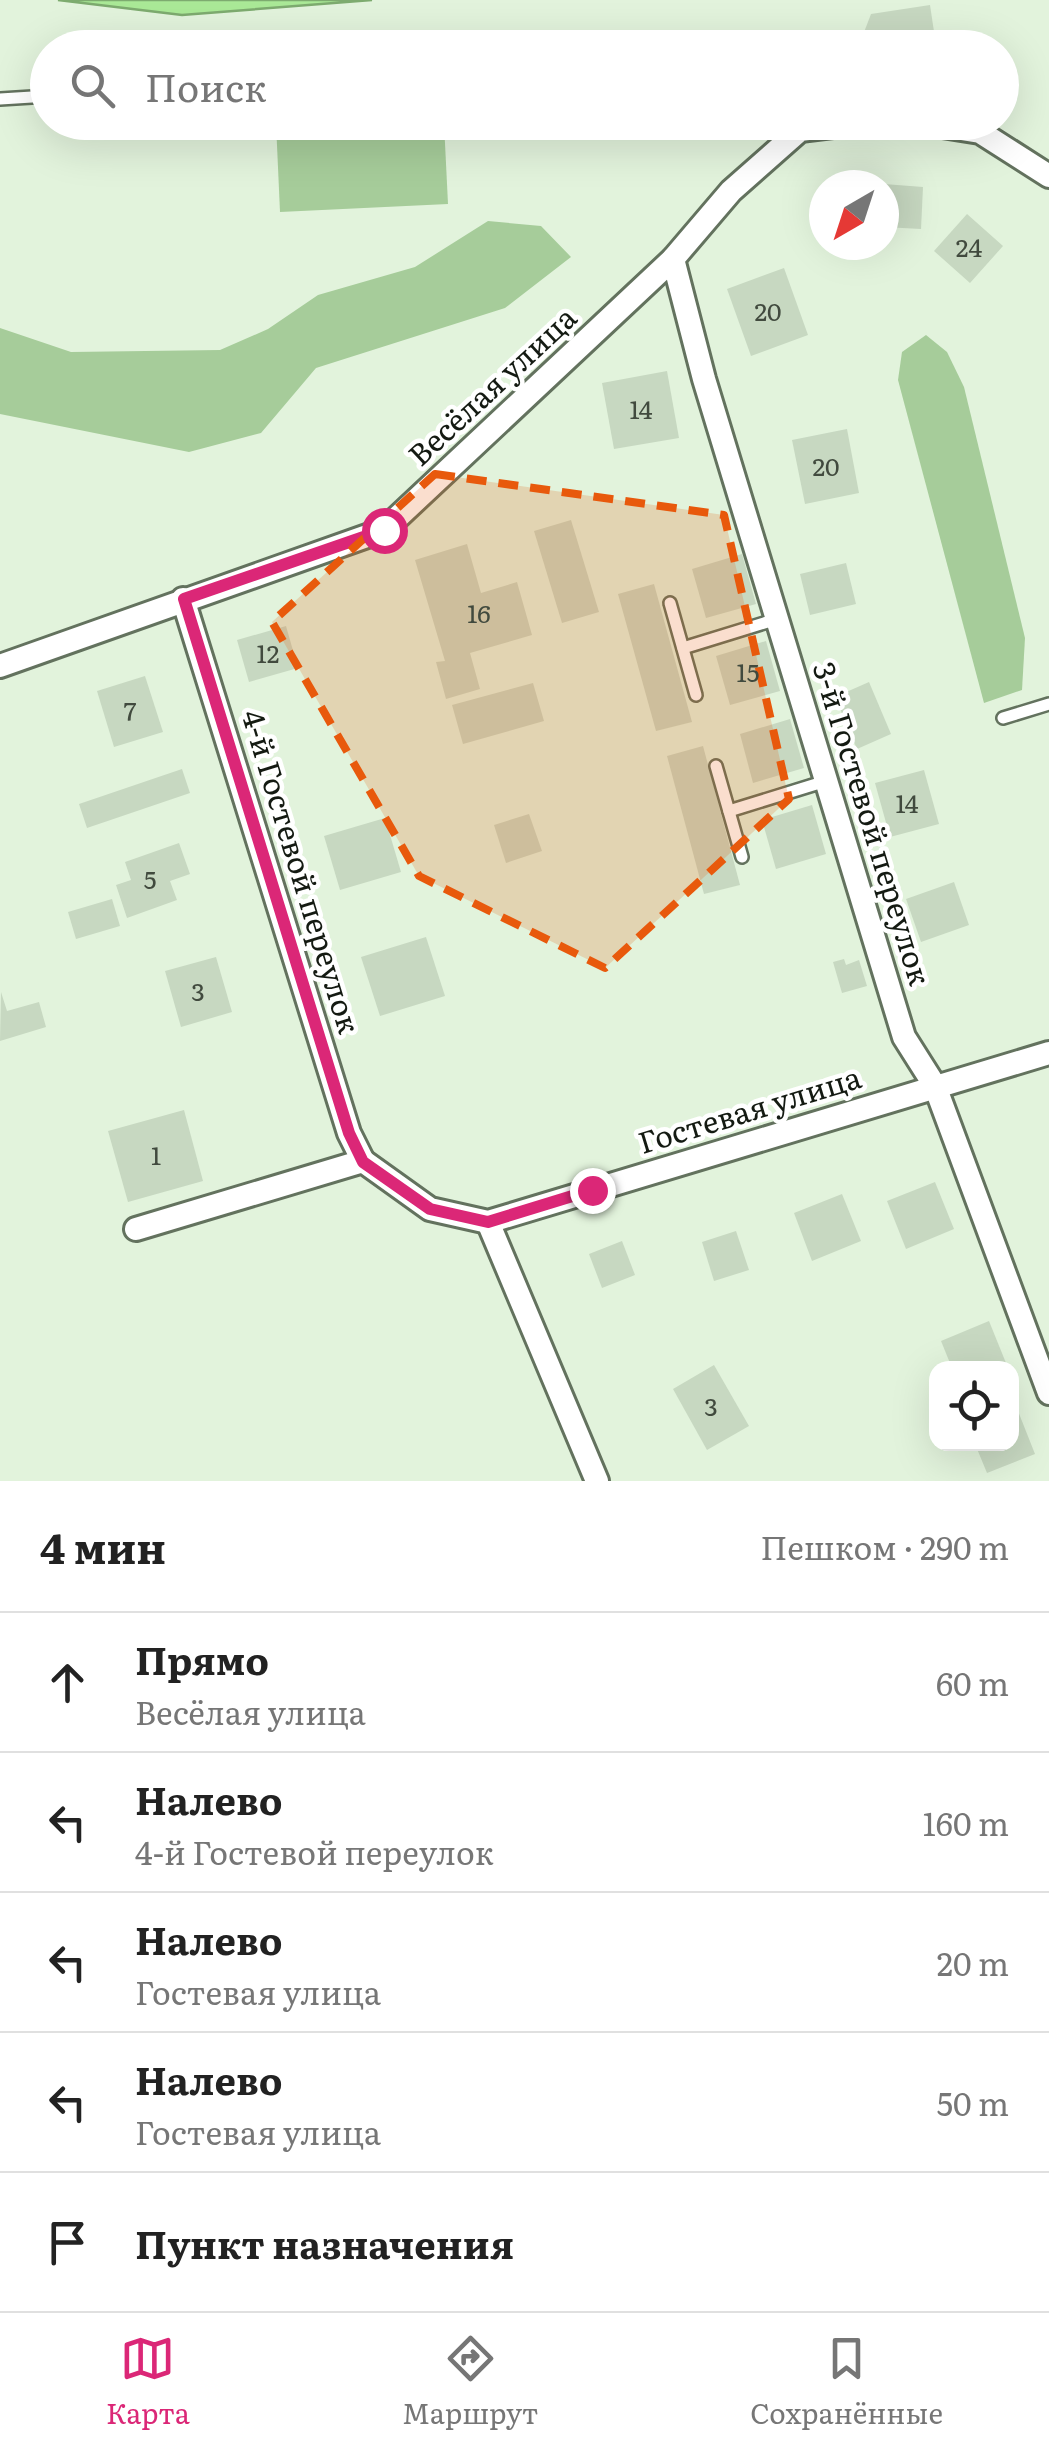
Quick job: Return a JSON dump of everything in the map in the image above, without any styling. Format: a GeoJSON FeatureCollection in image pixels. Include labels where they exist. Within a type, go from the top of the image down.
{"type":"FeatureCollection","features":[{"type":"Feature","properties":{"kind":"street","name":"Весёлая улица"},"geometry":{"type":"LineString","coordinates":[[0,666],[384,530],[673,259],[731,191],[784,140]]}},
{"type":"Feature","properties":{"kind":"street"},"geometry":{"type":"LineString","coordinates":[[993,140],[1049,176]]}},
{"type":"Feature","properties":{"kind":"street","name":"3-й Гостевой переулок"},"geometry":{"type":"LineString","coordinates":[[673,259],[704,379],[904,1037],[935,1086],[1049,1392]]}},
{"type":"Feature","properties":{"kind":"street","name":"4-й Гостевой переулок"},"geometry":{"type":"LineString","coordinates":[[184,599],[349,1133],[363,1162]]}},
{"type":"Feature","properties":{"kind":"street","name":"Гостевая улица"},"geometry":{"type":"LineString","coordinates":[[363,1162],[430,1209],[488,1222],[1049,1053]]}},
{"type":"Feature","properties":{"kind":"street"},"geometry":{"type":"LineString","coordinates":[[136,1229],[363,1162]]}},
{"type":"Feature","properties":{"kind":"street"},"geometry":{"type":"LineString","coordinates":[[488,1222],[597,1481]]}},
{"type":"Feature","properties":{"kind":"lane"},"geometry":{"type":"LineString","coordinates":[[0,100],[30,98]]}},
{"type":"Feature","properties":{"kind":"lane"},"geometry":{"type":"LineString","coordinates":[[670,603],[696,694]]}},
{"type":"Feature","properties":{"kind":"lane"},"geometry":{"type":"LineString","coordinates":[[683,648],[777,620]]}},
{"type":"Feature","properties":{"kind":"lane"},"geometry":{"type":"LineString","coordinates":[[1004,718],[1049,704]]}},
{"type":"Feature","properties":{"kind":"lane"},"geometry":{"type":"LineString","coordinates":[[716,766],[742,857]]}},
{"type":"Feature","properties":{"kind":"lane"},"geometry":{"type":"LineString","coordinates":[[729,811],[826,782]]}},
{"type":"Feature","properties":{"kind":"highlighted area"},"geometry":{"type":"Polygon","coordinates":[[[435,474],[724,515],[789,799],[605,968],[419,876],[272,622],[435,474]]]}},
{"type":"Feature","properties":{"kind":"shaded area"},"geometry":{"type":"Polygon","coordinates":[[[58,0],[372,0],[182,15],[58,0]]]}},
{"type":"Feature","properties":{"kind":"shaded area"},"geometry":{"type":"Polygon","coordinates":[[[277,140],[445,140],[448,204],[280,212],[277,140]]]}},
{"type":"Feature","properties":{"kind":"shaded area"},"geometry":{"type":"Polygon","coordinates":[[[488,221],[541,226],[571,257],[505,308],[316,368],[261,433],[189,452],[0,414],[0,328],[71,352],[220,350],[268,329],[318,295],[415,267],[488,221]]]}},
{"type":"Feature","properties":{"kind":"shaded area"},"geometry":{"type":"Polygon","coordinates":[[[926,335],[947,352],[964,387],[1025,638],[1022,690],[984,703],[898,380],[902,352],[926,335]]]}},
{"type":"Feature","properties":{"kind":"building"},"geometry":{"type":"Polygon","coordinates":[[[930,5],[934,30],[865,30],[871,14],[930,5]]]}},
{"type":"Feature","properties":{"kind":"building"},"geometry":{"type":"Polygon","coordinates":[[[899,185],[923,187],[921,229],[899,228],[899,185]]]}},
{"type":"Feature","properties":{"kind":"building"},"geometry":{"type":"Polygon","coordinates":[[[967,214],[1003,246],[970,283],[934,251],[967,214]]]}},
{"type":"Feature","properties":{"kind":"building"},"geometry":{"type":"Polygon","coordinates":[[[784,268],[808,335],[751,356],[727,289],[784,268]]]}},
{"type":"Feature","properties":{"kind":"building"},"geometry":{"type":"Polygon","coordinates":[[[667,371],[679,438],[614,449],[602,383],[667,371]]]}},
{"type":"Feature","properties":{"kind":"building"},"geometry":{"type":"Polygon","coordinates":[[[847,429],[859,493],[805,504],[792,440],[847,429]]]}},
{"type":"Feature","properties":{"kind":"building"},"geometry":{"type":"Polygon","coordinates":[[[571,520],[599,612],[562,623],[534,531],[571,520]]]}},
{"type":"Feature","properties":{"kind":"building"},"geometry":{"type":"Polygon","coordinates":[[[467,544],[481,593],[517,582],[532,635],[470,653],[480,689],[446,699],[436,662],[445,661],[415,560],[467,544]]]}},
{"type":"Feature","properties":{"kind":"building"},"geometry":{"type":"Polygon","coordinates":[[[742,554],[756,604],[706,618],[692,569],[742,554]]]}},
{"type":"Feature","properties":{"kind":"building"},"geometry":{"type":"Polygon","coordinates":[[[846,563],[856,604],[810,615],[800,574],[846,563]]]}},
{"type":"Feature","properties":{"kind":"building"},"geometry":{"type":"Polygon","coordinates":[[[654,584],[692,722],[656,731],[618,594],[654,584]]]}},
{"type":"Feature","properties":{"kind":"building"},"geometry":{"type":"Polygon","coordinates":[[[286,626],[298,668],[249,682],[237,640],[286,626]]]}},
{"type":"Feature","properties":{"kind":"building"},"geometry":{"type":"Polygon","coordinates":[[[766,641],[780,691],[730,705],[716,656],[766,641]]]}},
{"type":"Feature","properties":{"kind":"building"},"geometry":{"type":"Polygon","coordinates":[[[145,676],[163,732],[114,747],[97,691],[145,676]]]}},
{"type":"Feature","properties":{"kind":"building"},"geometry":{"type":"Polygon","coordinates":[[[869,682],[891,734],[857,749],[835,697],[869,682]]]}},
{"type":"Feature","properties":{"kind":"building"},"geometry":{"type":"Polygon","coordinates":[[[533,683],[544,721],[463,744],[452,705],[533,683]]]}},
{"type":"Feature","properties":{"kind":"building"},"geometry":{"type":"Polygon","coordinates":[[[790,719],[804,768],[753,783],[740,734],[790,719]]]}},
{"type":"Feature","properties":{"kind":"building"},"geometry":{"type":"Polygon","coordinates":[[[703,746],[740,885],[704,894],[667,756],[703,746]]]}},
{"type":"Feature","properties":{"kind":"building"},"geometry":{"type":"Polygon","coordinates":[[[182,769],[190,793],[87,828],[79,804],[182,769]]]}},
{"type":"Feature","properties":{"kind":"building"},"geometry":{"type":"Polygon","coordinates":[[[924,770],[939,824],[890,837],[875,783],[924,770]]]}},
{"type":"Feature","properties":{"kind":"building"},"geometry":{"type":"Polygon","coordinates":[[[812,805],[826,854],[776,869],[762,820],[812,805]]]}},
{"type":"Feature","properties":{"kind":"building"},"geometry":{"type":"Polygon","coordinates":[[[529,814],[542,851],[506,863],[494,825],[529,814]]]}},
{"type":"Feature","properties":{"kind":"building"},"geometry":{"type":"Polygon","coordinates":[[[385,818],[401,872],[340,890],[324,836],[385,818]]]}},
{"type":"Feature","properties":{"kind":"building"},"geometry":{"type":"Polygon","coordinates":[[[179,843],[190,874],[170,881],[177,900],[127,918],[116,885],[131,880],[125,862],[179,843]]]}},
{"type":"Feature","properties":{"kind":"building"},"geometry":{"type":"Polygon","coordinates":[[[954,882],[969,925],[921,942],[906,899],[954,882]]]}},
{"type":"Feature","properties":{"kind":"building"},"geometry":{"type":"Polygon","coordinates":[[[112,899],[120,926],[76,939],[68,912],[112,899]]]}},
{"type":"Feature","properties":{"kind":"building"},"geometry":{"type":"Polygon","coordinates":[[[426,937],[445,996],[380,1016],[361,957],[426,937]]]}},
{"type":"Feature","properties":{"kind":"building"},"geometry":{"type":"Polygon","coordinates":[[[216,957],[232,1012],[181,1027],[165,971],[216,957]]]}},
{"type":"Feature","properties":{"kind":"building"},"geometry":{"type":"Polygon","coordinates":[[[844,959],[846,965],[859,960],[867,986],[842,993],[833,962],[844,959]]]}},
{"type":"Feature","properties":{"kind":"building"},"geometry":{"type":"Polygon","coordinates":[[[1,992],[7,1011],[39,1002],[46,1027],[0,1041],[1,992]]]}},
{"type":"Feature","properties":{"kind":"building"},"geometry":{"type":"Polygon","coordinates":[[[184,1110],[203,1181],[128,1202],[108,1131],[184,1110]]]}},
{"type":"Feature","properties":{"kind":"building"},"geometry":{"type":"Polygon","coordinates":[[[935,1182],[954,1229],[906,1249],[887,1201],[935,1182]]]}},
{"type":"Feature","properties":{"kind":"building"},"geometry":{"type":"Polygon","coordinates":[[[842,1194],[861,1241],[812,1261],[794,1213],[842,1194]]]}},
{"type":"Feature","properties":{"kind":"building"},"geometry":{"type":"Polygon","coordinates":[[[736,1231],[749,1270],[714,1281],[702,1242],[736,1231]]]}},
{"type":"Feature","properties":{"kind":"building"},"geometry":{"type":"Polygon","coordinates":[[[622,1241],[635,1275],[602,1288],[589,1254],[622,1241]]]}},
{"type":"Feature","properties":{"kind":"building"},"geometry":{"type":"Polygon","coordinates":[[[989,1321],[1005,1361],[949,1361],[941,1341],[989,1321]]]}},
{"type":"Feature","properties":{"kind":"building"},"geometry":{"type":"Polygon","coordinates":[[[714,1365],[749,1426],[707,1450],[673,1389],[714,1365]]]}},
{"type":"Feature","properties":{"kind":"building"},"geometry":{"type":"Polygon","coordinates":[[[1019,1414],[1035,1454],[987,1473],[978,1451],[1019,1451],[1019,1414]]]}},
{"type":"Feature","properties":{"kind":"route"},"geometry":{"type":"LineString","coordinates":[[384,530],[184,599],[349,1133],[363,1162],[430,1209],[488,1222],[592,1190]]}}]}
